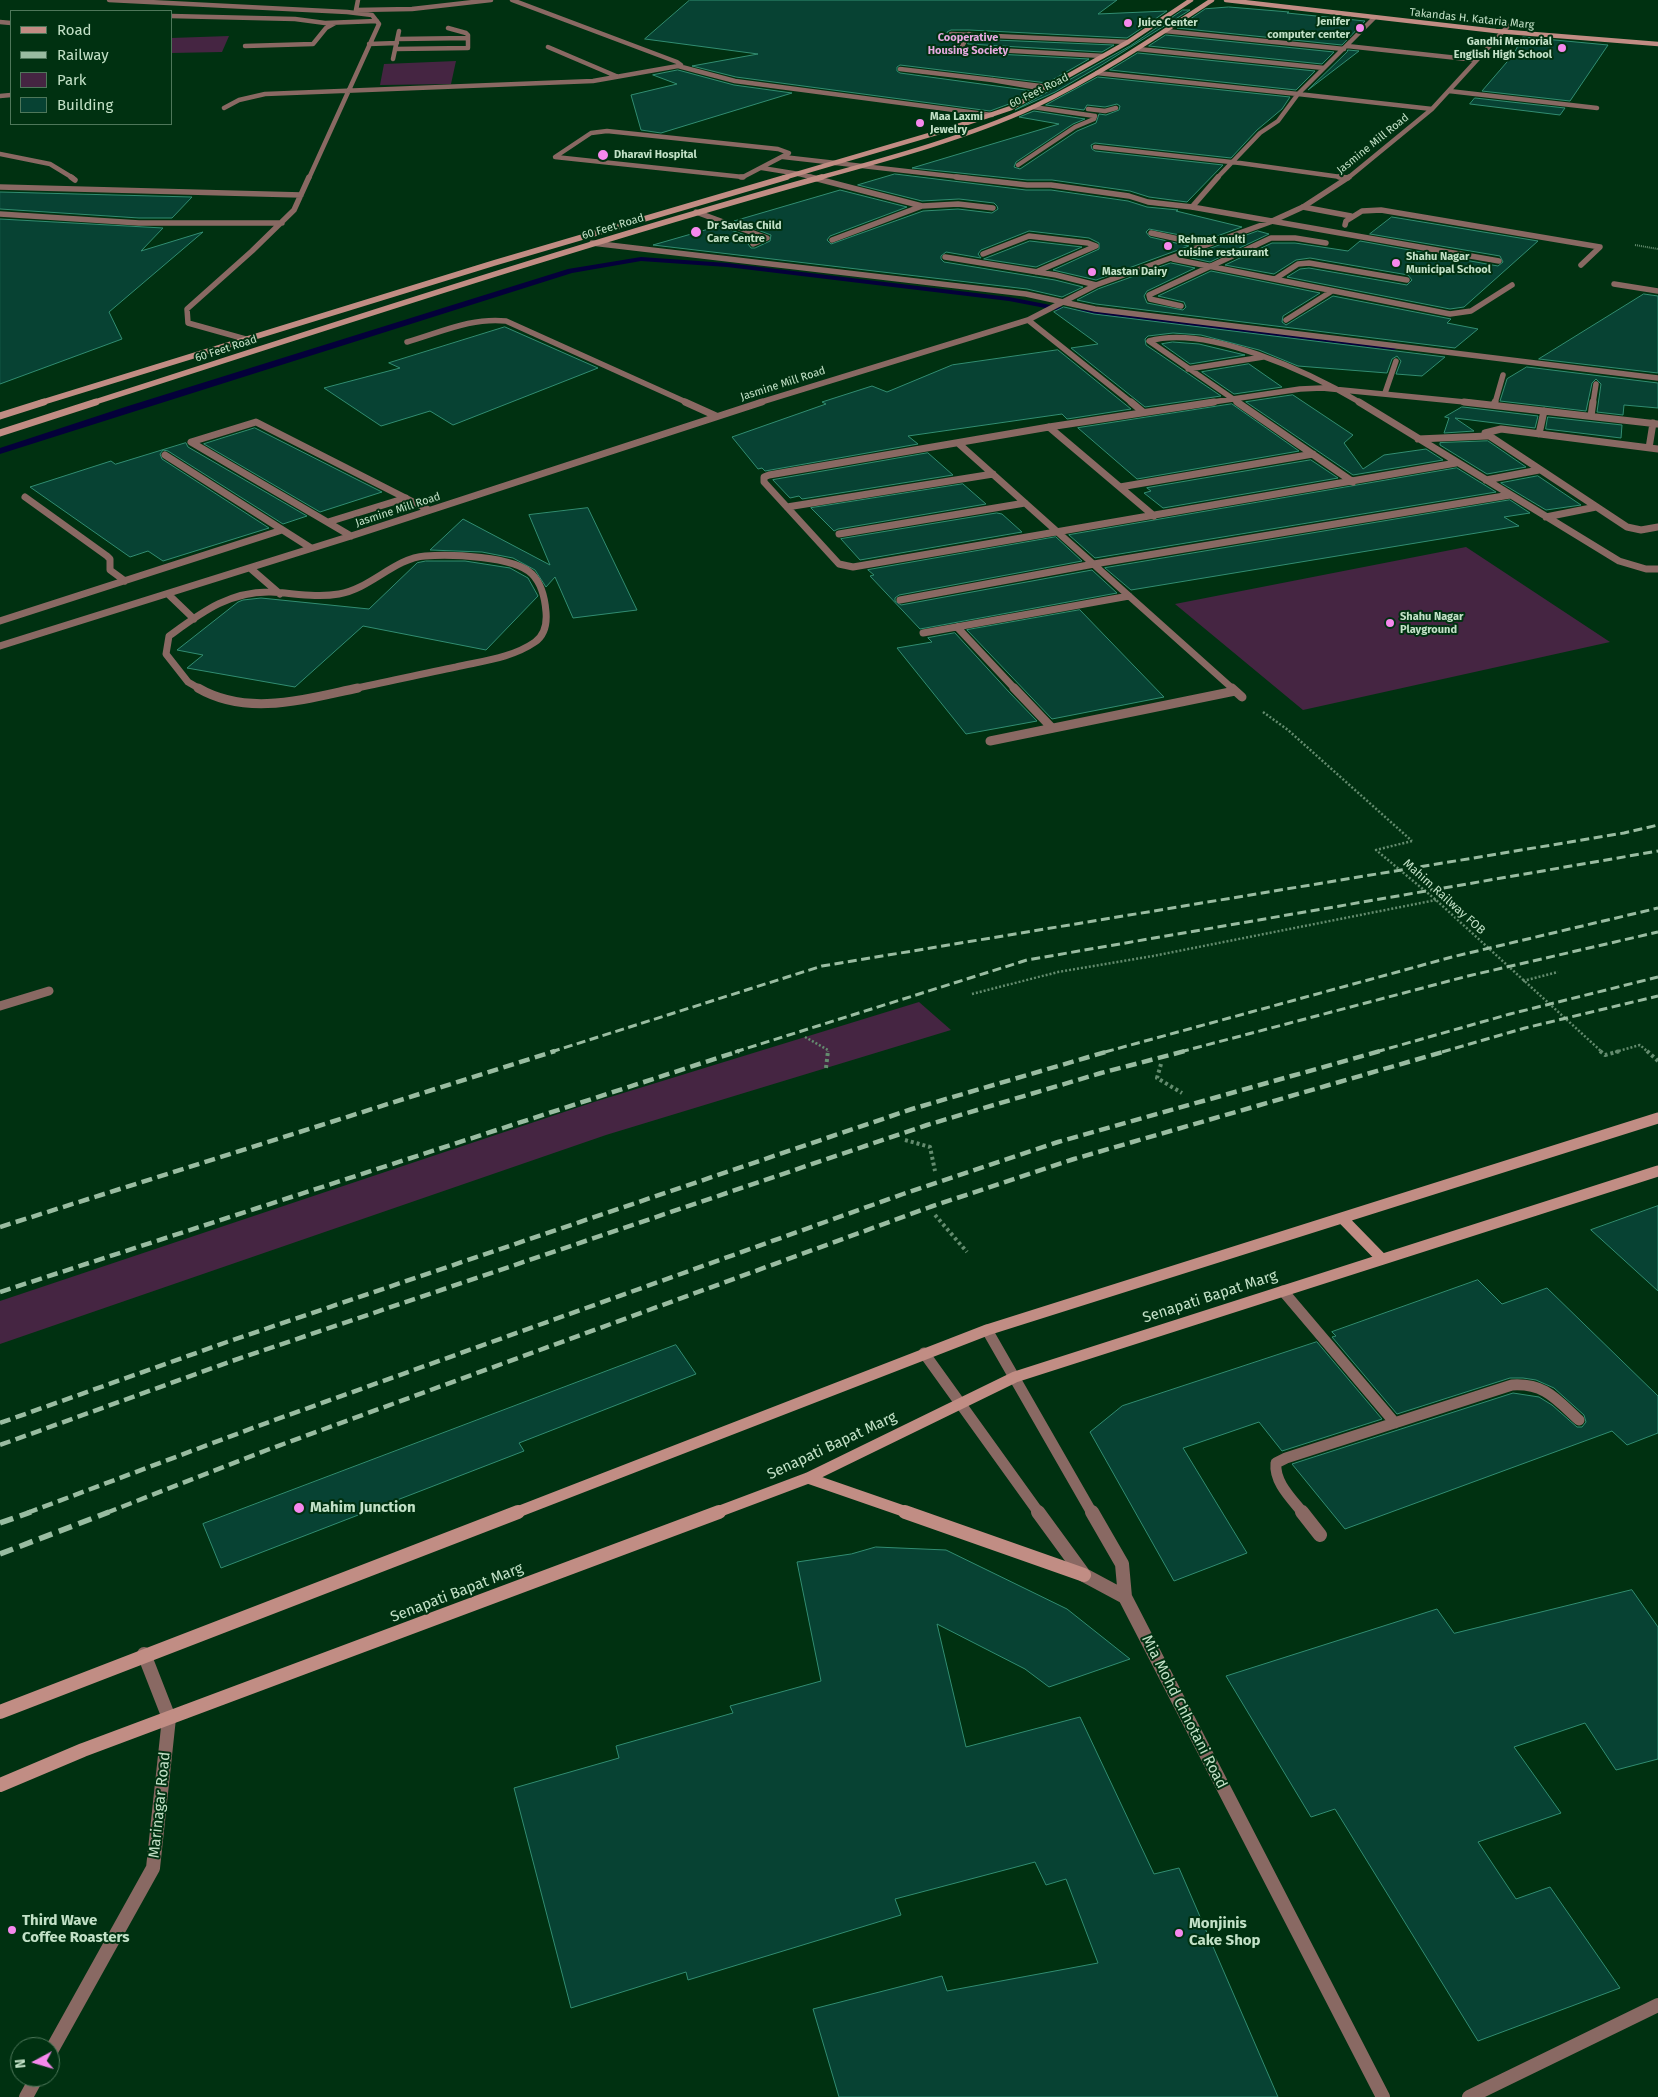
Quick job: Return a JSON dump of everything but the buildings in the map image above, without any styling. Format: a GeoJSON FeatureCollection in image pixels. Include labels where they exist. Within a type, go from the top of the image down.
{"type":"FeatureCollection","features":[{"type":"Feature","properties":{"kind":"main road","name":"60 Feet Road"},"geometry":{"type":"LineString","coordinates":[[0,433],[592,243],[861,166],[974,130],[1044,102],[1138,49],[1212,0]]}},
{"type":"Feature","properties":{"kind":"main road","name":"Takandas H. Kataria Marg"},"geometry":{"type":"LineString","coordinates":[[1226,0],[1374,18],[1658,44]]}},
{"type":"Feature","properties":{"kind":"main road","name":"Takandas H. Kataria Marg"},"geometry":{"type":"LineString","coordinates":[[1273,0],[1451,20]]}},
{"type":"Feature","properties":{"kind":"main road","name":"60 Feet Road"},"geometry":{"type":"LineString","coordinates":[[0,416],[494,263],[799,174],[992,115],[1011,108],[1128,42],[1189,1]]}},
{"type":"Feature","properties":{"kind":"main road"},"geometry":{"type":"LineString","coordinates":[[1312,10],[1321,6]]}},
{"type":"Feature","properties":{"kind":"main road","name":"Takandas H. Kataria Marg"},"geometry":{"type":"LineString","coordinates":[[1498,25],[1658,39]]}},
{"type":"Feature","properties":{"kind":"main road"},"geometry":{"type":"LineString","coordinates":[[1086,66],[1104,68]]}},
{"type":"Feature","properties":{"kind":"main road"},"geometry":{"type":"LineString","coordinates":[[0,1712],[144,1654],[987,1330],[1658,1118]]}},
{"type":"Feature","properties":{"kind":"main road","name":"Senapati Bapat Marg"},"geometry":{"type":"LineString","coordinates":[[0,1785],[168,1718],[808,1478],[960,1402],[1015,1377],[1658,1171]]}},
{"type":"Feature","properties":{"kind":"main road"},"geometry":{"type":"LineString","coordinates":[[1342,1218],[1382,1259]]}},
{"type":"Feature","properties":{"kind":"main road"},"geometry":{"type":"LineString","coordinates":[[808,1478],[1084,1575]]}},
{"type":"Feature","properties":{"kind":"street"},"geometry":{"type":"LineString","coordinates":[[109,0],[373,12],[491,0]]}},
{"type":"Feature","properties":{"kind":"street"},"geometry":{"type":"LineString","coordinates":[[358,0],[356,10],[373,12]]}},
{"type":"Feature","properties":{"kind":"street"},"geometry":{"type":"LineString","coordinates":[[512,0],[677,62],[681,65],[678,66]]}},
{"type":"Feature","properties":{"kind":"street"},"geometry":{"type":"LineString","coordinates":[[250,340],[188,323],[187,309],[294,210],[379,24],[373,12]]}},
{"type":"Feature","properties":{"kind":"street"},"geometry":{"type":"LineString","coordinates":[[172,16],[294,19],[335,23],[377,21]]}},
{"type":"Feature","properties":{"kind":"street"},"geometry":{"type":"LineString","coordinates":[[1192,207],[1231,162],[1260,133],[1278,121],[1298,94],[1374,18]]}},
{"type":"Feature","properties":{"kind":"street"},"geometry":{"type":"LineString","coordinates":[[245,46],[313,44],[326,28],[335,23]]}},
{"type":"Feature","properties":{"kind":"street","name":"Jasmine Mill Road"},"geometry":{"type":"LineString","coordinates":[[0,646],[351,536],[716,416],[1028,320],[1096,285],[1270,222],[1303,207],[1348,178],[1432,109],[1508,26]]}},
{"type":"Feature","properties":{"kind":"street"},"geometry":{"type":"LineString","coordinates":[[395,50],[464,48],[468,46],[466,33],[448,28]]}},
{"type":"Feature","properties":{"kind":"street"},"geometry":{"type":"LineString","coordinates":[[393,59],[399,31]]}},
{"type":"Feature","properties":{"kind":"street"},"geometry":{"type":"LineString","coordinates":[[1165,31],[1476,60]]}},
{"type":"Feature","properties":{"kind":"street"},"geometry":{"type":"LineString","coordinates":[[951,34],[1128,42]]}},
{"type":"Feature","properties":{"kind":"street"},"geometry":{"type":"LineString","coordinates":[[969,34],[962,48],[1103,56]]}},
{"type":"Feature","properties":{"kind":"street"},"geometry":{"type":"LineString","coordinates":[[370,44],[468,38]]}},
{"type":"Feature","properties":{"kind":"street"},"geometry":{"type":"LineString","coordinates":[[548,48],[617,76]]}},
{"type":"Feature","properties":{"kind":"street"},"geometry":{"type":"LineString","coordinates":[[1138,49],[1324,68]]}},
{"type":"Feature","properties":{"kind":"street"},"geometry":{"type":"LineString","coordinates":[[224,108],[255,95],[593,81],[678,66],[744,83],[992,115]]}},
{"type":"Feature","properties":{"kind":"street"},"geometry":{"type":"LineString","coordinates":[[900,69],[1046,88]]}},
{"type":"Feature","properties":{"kind":"street"},"geometry":{"type":"LineString","coordinates":[[1097,73],[1432,109]]}},
{"type":"Feature","properties":{"kind":"street"},"geometry":{"type":"LineString","coordinates":[[1449,91],[1598,108]]}},
{"type":"Feature","properties":{"kind":"street"},"geometry":{"type":"LineString","coordinates":[[1044,102],[1053,103]]}},
{"type":"Feature","properties":{"kind":"street"},"geometry":{"type":"LineString","coordinates":[[1072,106],[1099,111],[1116,108]]}},
{"type":"Feature","properties":{"kind":"street"},"geometry":{"type":"LineString","coordinates":[[1018,165],[1095,116],[1034,107]]}},
{"type":"Feature","properties":{"kind":"street"},"geometry":{"type":"LineString","coordinates":[[607,131],[778,149],[789,153],[762,168],[746,177],[737,177],[555,157],[591,133],[607,131]]}},
{"type":"Feature","properties":{"kind":"street"},"geometry":{"type":"LineString","coordinates":[[1095,147],[1231,162],[1348,178]]}},
{"type":"Feature","properties":{"kind":"street"},"geometry":{"type":"LineString","coordinates":[[0,154],[44,162],[67,171],[75,180]]}},
{"type":"Feature","properties":{"kind":"street"},"geometry":{"type":"LineString","coordinates":[[783,157],[1027,185],[1051,185],[1129,196],[1148,202],[1192,207],[1499,262]]}},
{"type":"Feature","properties":{"kind":"street"},"geometry":{"type":"LineString","coordinates":[[762,168],[799,174],[922,206]]}},
{"type":"Feature","properties":{"kind":"street"},"geometry":{"type":"LineString","coordinates":[[0,187],[301,195]]}},
{"type":"Feature","properties":{"kind":"street"},"geometry":{"type":"LineString","coordinates":[[832,240],[922,206],[945,204],[993,208]]}},
{"type":"Feature","properties":{"kind":"street"},"geometry":{"type":"LineString","coordinates":[[1303,207],[1351,216]]}},
{"type":"Feature","properties":{"kind":"street"},"geometry":{"type":"LineString","coordinates":[[1345,225],[1351,216],[1364,210],[1381,210],[1600,247],[1581,265]]}},
{"type":"Feature","properties":{"kind":"street"},"geometry":{"type":"LineString","coordinates":[[696,212],[767,238],[753,244]]}},
{"type":"Feature","properties":{"kind":"street"},"geometry":{"type":"LineString","coordinates":[[0,214],[139,223],[282,223]]}},
{"type":"Feature","properties":{"kind":"street"},"geometry":{"type":"LineString","coordinates":[[1151,233],[1207,245]]}},
{"type":"Feature","properties":{"kind":"street"},"geometry":{"type":"LineString","coordinates":[[983,254],[1029,236],[1088,243],[1096,246],[1036,272]]}},
{"type":"Feature","properties":{"kind":"street"},"geometry":{"type":"LineString","coordinates":[[1181,306],[1155,301],[1150,299],[1149,296],[1276,237],[1326,243]]}},
{"type":"Feature","properties":{"kind":"street"},"geometry":{"type":"LineString","coordinates":[[592,243],[1026,294],[1095,309],[1658,378]]}},
{"type":"Feature","properties":{"kind":"street"},"geometry":{"type":"LineString","coordinates":[[945,257],[1036,272],[1096,285]]}},
{"type":"Feature","properties":{"kind":"street"},"geometry":{"type":"LineString","coordinates":[[1172,259],[1459,314],[1471,312],[1512,285]]}},
{"type":"Feature","properties":{"kind":"street"},"geometry":{"type":"LineString","coordinates":[[1275,279],[1298,264],[1309,263],[1407,280]]}},
{"type":"Feature","properties":{"kind":"street"},"geometry":{"type":"LineString","coordinates":[[1614,284],[1658,292]]}},
{"type":"Feature","properties":{"kind":"street"},"geometry":{"type":"LineString","coordinates":[[1286,320],[1332,291]]}},
{"type":"Feature","properties":{"kind":"street"},"geometry":{"type":"LineString","coordinates":[[407,342],[484,321],[506,320],[716,416]]}},
{"type":"Feature","properties":{"kind":"street"},"geometry":{"type":"LineString","coordinates":[[1028,320],[1143,412]]}},
{"type":"Feature","properties":{"kind":"street"},"geometry":{"type":"LineString","coordinates":[[1353,482],[1149,341],[1159,338],[1196,338],[1231,345],[1265,357],[1339,390],[1619,561],[1646,569],[1658,569]]}},
{"type":"Feature","properties":{"kind":"street"},"geometry":{"type":"LineString","coordinates":[[1188,369],[1265,357]]}},
{"type":"Feature","properties":{"kind":"street"},"geometry":{"type":"LineString","coordinates":[[1385,393],[1396,361]]}},
{"type":"Feature","properties":{"kind":"street"},"geometry":{"type":"LineString","coordinates":[[1494,405],[1503,375]]}},
{"type":"Feature","properties":{"kind":"street"},"geometry":{"type":"LineString","coordinates":[[1591,416],[1596,384]]}},
{"type":"Feature","properties":{"kind":"street"},"geometry":{"type":"LineString","coordinates":[[1456,463],[853,567],[839,564],[764,482],[764,477],[958,442],[1300,389],[1385,393],[1655,424],[1649,448]]}},
{"type":"Feature","properties":{"kind":"street"},"geometry":{"type":"LineString","coordinates":[[1539,434],[1544,411]]}},
{"type":"Feature","properties":{"kind":"street"},"geometry":{"type":"LineString","coordinates":[[351,536],[191,442],[256,422],[429,510]]}},
{"type":"Feature","properties":{"kind":"street"},"geometry":{"type":"LineString","coordinates":[[1049,427],[1154,516]]}},
{"type":"Feature","properties":{"kind":"street"},"geometry":{"type":"LineString","coordinates":[[1487,436],[1485,434],[1486,431],[1501,429],[1658,449]]}},
{"type":"Feature","properties":{"kind":"street"},"geometry":{"type":"LineString","coordinates":[[1418,439],[1487,436],[1632,529],[1649,530],[1658,528]]}},
{"type":"Feature","properties":{"kind":"street"},"geometry":{"type":"LineString","coordinates":[[958,442],[1239,694],[990,741]]}},
{"type":"Feature","properties":{"kind":"street"},"geometry":{"type":"LineString","coordinates":[[165,454],[311,548]]}},
{"type":"Feature","properties":{"kind":"street"},"geometry":{"type":"LineString","coordinates":[[1120,487],[1313,454]]}},
{"type":"Feature","properties":{"kind":"street"},"geometry":{"type":"LineString","coordinates":[[1486,480],[1539,470]]}},
{"type":"Feature","properties":{"kind":"street"},"geometry":{"type":"LineString","coordinates":[[787,507],[993,474]]}},
{"type":"Feature","properties":{"kind":"street"},"geometry":{"type":"LineString","coordinates":[[900,600],[1094,564],[1510,494]]}},
{"type":"Feature","properties":{"kind":"street"},"geometry":{"type":"LineString","coordinates":[[25,497],[107,556],[110,559],[110,570],[125,581]]}},
{"type":"Feature","properties":{"kind":"street"},"geometry":{"type":"LineString","coordinates":[[328,522],[406,498]]}},
{"type":"Feature","properties":{"kind":"street"},"geometry":{"type":"LineString","coordinates":[[839,534],[1025,502]]}},
{"type":"Feature","properties":{"kind":"street"},"geometry":{"type":"LineString","coordinates":[[1546,517],[1596,507]]}},
{"type":"Feature","properties":{"kind":"street"},"geometry":{"type":"LineString","coordinates":[[0,621],[282,530]]}},
{"type":"Feature","properties":{"kind":"street"},"geometry":{"type":"LineString","coordinates":[[439,556],[500,561],[527,569],[543,589],[547,613],[544,632],[531,645],[506,656],[283,704],[244,703],[214,696],[188,682],[166,654],[169,636],[194,618],[225,600],[250,592],[280,594],[339,594],[364,587],[410,559],[439,556]]}},
{"type":"Feature","properties":{"kind":"street"},"geometry":{"type":"LineString","coordinates":[[250,568],[280,594]]}},
{"type":"Feature","properties":{"kind":"street"},"geometry":{"type":"LineString","coordinates":[[168,594],[194,618]]}},
{"type":"Feature","properties":{"kind":"street"},"geometry":{"type":"LineString","coordinates":[[922,633],[1129,596]]}},
{"type":"Feature","properties":{"kind":"street"},"geometry":{"type":"LineString","coordinates":[[957,627],[1052,728]]}},
{"type":"Feature","properties":{"kind":"street"},"geometry":{"type":"LineString","coordinates":[[0,1006],[49,991]]}},
{"type":"Feature","properties":{"kind":"street"},"geometry":{"type":"LineString","coordinates":[[1283,1291],[1396,1423]]}},
{"type":"Feature","properties":{"kind":"street","name":"Mia Mohd Chhotani Road"},"geometry":{"type":"LineString","coordinates":[[987,1330],[1122,1564],[1125,1598],[1383,2097]]}},
{"type":"Feature","properties":{"kind":"street"},"geometry":{"type":"LineString","coordinates":[[924,1353],[1084,1575],[1125,1598]]}},
{"type":"Feature","properties":{"kind":"street"},"geometry":{"type":"LineString","coordinates":[[1320,1535],[1283,1488],[1275,1472],[1276,1463],[1286,1458],[1526,1383],[1542,1386],[1579,1420]]}},
{"type":"Feature","properties":{"kind":"street","name":"Marinagar Road"},"geometry":{"type":"LineString","coordinates":[[59,2037],[153,1868],[168,1718],[144,1654]]}},
{"type":"Feature","properties":{"kind":"street"},"geometry":{"type":"LineString","coordinates":[[1469,2097],[1658,2005]]}},
{"type":"Feature","properties":{"kind":"path"},"geometry":{"type":"LineString","coordinates":[[1635,245],[1658,249]]}},
{"type":"Feature","properties":{"kind":"path","name":"Mahim Railway FOB"},"geometry":{"type":"LineString","coordinates":[[1288,730],[1412,842],[1376,850],[1436,900],[1523,982],[1605,1055],[1640,1045],[1658,1061]]}},
{"type":"Feature","properties":{"kind":"path"},"geometry":{"type":"LineString","coordinates":[[972,994],[1058,972],[1153,956],[1436,900]]}},
{"type":"Feature","properties":{"kind":"path"},"geometry":{"type":"LineString","coordinates":[[1523,982],[1558,972]]}},
{"type":"Feature","properties":{"kind":"path"},"geometry":{"type":"LineString","coordinates":[[806,1037],[828,1050],[826,1068]]}},
{"type":"Feature","properties":{"kind":"path"},"geometry":{"type":"LineString","coordinates":[[1161,1064],[1157,1078],[1182,1093]]}},
{"type":"Feature","properties":{"kind":"path"},"geometry":{"type":"LineString","coordinates":[[905,1140],[930,1147],[935,1171]]}},
{"type":"Feature","properties":{"kind":"path"},"geometry":{"type":"LineString","coordinates":[[935,1215],[952,1232],[967,1252]]}},
{"type":"Feature","properties":{"kind":"green space"},"geometry":{"type":"Polygon","coordinates":[[[229,36],[222,52],[172,53],[172,38],[229,36]]]}},
{"type":"Feature","properties":{"kind":"green space"},"geometry":{"type":"Polygon","coordinates":[[[456,61],[451,84],[380,85],[384,64],[456,61]]]}},
{"type":"Feature","properties":{"kind":"green space","name":"Shahu Nagar Playground"},"geometry":{"type":"Polygon","coordinates":[[[1466,547],[1610,642],[1303,710],[1175,604],[1466,547]]]}},
{"type":"Feature","properties":{"kind":"green space"},"geometry":{"type":"Polygon","coordinates":[[[919,1002],[951,1030],[606,1135],[0,1344],[0,1301],[594,1102],[919,1002]]]}},
{"type":"Feature","properties":{"kind":"waterway"},"geometry":{"type":"LineString","coordinates":[[0,451],[128,409],[571,271],[641,259],[727,265],[1009,299],[1066,310],[1394,348]]}},
{"type":"Feature","properties":{"kind":"railway"},"geometry":{"type":"LineString","coordinates":[[551,1052],[822,966],[1624,833],[1658,825]]}},
{"type":"Feature","properties":{"kind":"railway"},"geometry":{"type":"LineString","coordinates":[[735,1052],[1027,960],[1658,851]]}},
{"type":"Feature","properties":{"kind":"railway"},"geometry":{"type":"LineString","coordinates":[[1105,1052],[1452,957],[1658,908]]}},
{"type":"Feature","properties":{"kind":"railway"},"geometry":{"type":"LineString","coordinates":[[1180,1052],[1468,976],[1658,932]]}},
{"type":"Feature","properties":{"kind":"railway"},"geometry":{"type":"LineString","coordinates":[[1376,1052],[1510,1014],[1658,977]]}},
{"type":"Feature","properties":{"kind":"railway"},"geometry":{"type":"LineString","coordinates":[[1442,1052],[1525,1028],[1658,996]]}},
{"type":"Feature","properties":{"kind":"railway"},"geometry":{"type":"LineString","coordinates":[[0,1227],[555,1051]]}},
{"type":"Feature","properties":{"kind":"railway"},"geometry":{"type":"LineString","coordinates":[[0,1292],[739,1051]]}},
{"type":"Feature","properties":{"kind":"railway"},"geometry":{"type":"LineString","coordinates":[[0,1423],[227,1342],[912,1109],[1109,1051]]}},
{"type":"Feature","properties":{"kind":"railway"},"geometry":{"type":"LineString","coordinates":[[0,1445],[232,1361],[927,1125],[1101,1073],[1185,1051]]}},
{"type":"Feature","properties":{"kind":"railway"},"geometry":{"type":"LineString","coordinates":[[27,1513],[258,1426],[903,1194],[1058,1142],[1380,1051]]}},
{"type":"Feature","properties":{"kind":"railway"},"geometry":{"type":"LineString","coordinates":[[106,1513],[267,1450],[930,1207],[1074,1159],[1446,1051]]}},
{"type":"Feature","properties":{"kind":"railway"},"geometry":{"type":"LineString","coordinates":[[0,1523],[31,1512]]}},
{"type":"Feature","properties":{"kind":"railway"},"geometry":{"type":"LineString","coordinates":[[0,1554],[109,1512]]}},
{"type":"Feature","properties":{"kind":"place","name":"Juice Center"},"geometry":{"type":"Point","coordinates":[1128,23]}},
{"type":"Feature","properties":{"kind":"place","name":"Jenifer computer center"},"geometry":{"type":"Point","coordinates":[1360,28]}},
{"type":"Feature","properties":{"kind":"place","name":"Gandhi Memorial English High School"},"geometry":{"type":"Point","coordinates":[1562,48]}},
{"type":"Feature","properties":{"kind":"place","name":"Maa Laxmi Jewelry"},"geometry":{"type":"Point","coordinates":[920,123]}},
{"type":"Feature","properties":{"kind":"place","name":"Dharavi Hospital"},"geometry":{"type":"Point","coordinates":[603,155]}},
{"type":"Feature","properties":{"kind":"place","name":"Dr Savlas Child Care Centre"},"geometry":{"type":"Point","coordinates":[696,232]}},
{"type":"Feature","properties":{"kind":"place","name":"Rehmat multi cuisine restaurant"},"geometry":{"type":"Point","coordinates":[1168,246]}},
{"type":"Feature","properties":{"kind":"place","name":"Shahu Nagar Municipal School"},"geometry":{"type":"Point","coordinates":[1396,263]}},
{"type":"Feature","properties":{"kind":"place","name":"Mastan Dairy"},"geometry":{"type":"Point","coordinates":[1092,272]}},
{"type":"Feature","properties":{"kind":"place","name":"Shahu Nagar Playground"},"geometry":{"type":"Point","coordinates":[1390,623]}},
{"type":"Feature","properties":{"kind":"place","name":"Mahim Junction"},"geometry":{"type":"Point","coordinates":[299,1508]}},
{"type":"Feature","properties":{"kind":"place","name":"Third Wave Coffee Roasters"},"geometry":{"type":"Point","coordinates":[12,1930]}},
{"type":"Feature","properties":{"kind":"place","name":"Monjinis Cake Shop"},"geometry":{"type":"Point","coordinates":[1179,1933]}},
{"type":"Feature","properties":{"kind":"district","name":"Cooperative Housing Society"},"geometry":{"type":"Point","coordinates":[968,44]}}]}
